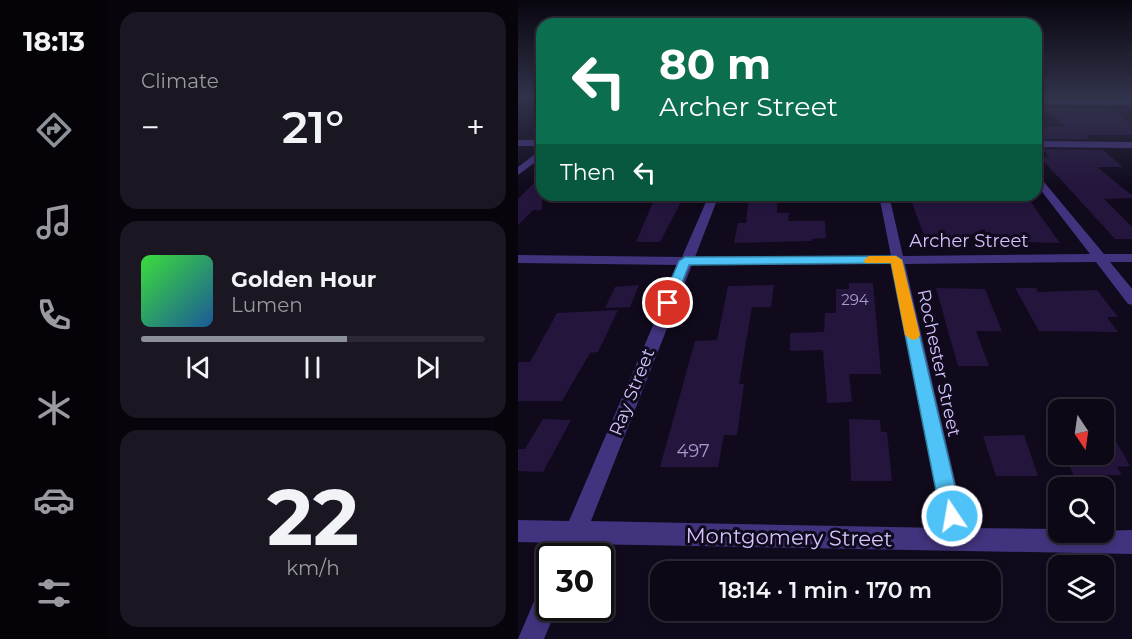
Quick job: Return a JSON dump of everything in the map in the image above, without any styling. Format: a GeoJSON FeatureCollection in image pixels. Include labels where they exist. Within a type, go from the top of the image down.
{"type":"FeatureCollection","features":[{"type":"Feature","properties":{"kind":"street"},"geometry":{"type":"LineString","coordinates":[[518,143],[536,144]]}},
{"type":"Feature","properties":{"kind":"street"},"geometry":{"type":"LineString","coordinates":[[1042,144],[1133,145]]}},
{"type":"Feature","properties":{"kind":"street"},"geometry":{"type":"LineString","coordinates":[[518,172],[536,157]]}},
{"type":"Feature","properties":{"kind":"street"},"geometry":{"type":"LineString","coordinates":[[1042,186],[1133,300]]}},
{"type":"Feature","properties":{"kind":"street","name":"Ray Street"},"geometry":{"type":"LineString","coordinates":[[571,543],[711,201]]}},
{"type":"Feature","properties":{"kind":"street","name":"Rochester Street"},"geometry":{"type":"LineString","coordinates":[[885,201],[957,539]]}},
{"type":"Feature","properties":{"kind":"street","name":"Archer Street"},"geometry":{"type":"LineString","coordinates":[[518,259],[685,261],[1133,258]]}},
{"type":"Feature","properties":{"kind":"street","name":"Montgomery Street"},"geometry":{"type":"LineString","coordinates":[[518,531],[1133,542]]}},
{"type":"Feature","properties":{"kind":"street"},"geometry":{"type":"LineString","coordinates":[[530,639],[538,621]]}},
{"type":"Feature","properties":{"kind":"building"},"geometry":{"type":"Polygon","coordinates":[[[1042,127],[1133,127],[1133,135],[1086,135],[1090,139],[1042,139],[1042,127]]]}},
{"type":"Feature","properties":{"kind":"building"},"geometry":{"type":"Polygon","coordinates":[[[1042,149],[1103,150],[1123,167],[1097,167],[1133,196],[1133,198],[1104,199],[1133,228],[1133,239],[1115,239],[1042,159],[1042,157],[1049,157],[1042,149]]]}},
{"type":"Feature","properties":{"kind":"building"},"geometry":{"type":"Polygon","coordinates":[[[536,181],[536,201],[542,201],[542,210],[533,210],[518,225],[518,199],[536,181]]]}},
{"type":"Feature","properties":{"kind":"building"},"geometry":{"type":"Polygon","coordinates":[[[654,201],[681,201],[660,242],[636,242],[654,201]]]}},
{"type":"Feature","properties":{"kind":"building"},"geometry":{"type":"Polygon","coordinates":[[[748,201],[778,201],[777,213],[789,213],[788,221],[825,221],[826,238],[812,239],[812,241],[734,243],[738,223],[746,223],[748,201]]]}},
{"type":"Feature","properties":{"kind":"building"},"geometry":{"type":"Polygon","coordinates":[[[911,201],[1030,201],[1060,243],[990,241],[984,229],[962,239],[926,241],[911,201]]]}},
{"type":"Feature","properties":{"kind":"building"},"geometry":{"type":"Polygon","coordinates":[[[849,283],[873,283],[881,374],[849,374],[852,402],[827,403],[823,350],[790,351],[790,333],[824,332],[825,313],[836,313],[836,289],[849,289],[849,283]]]}},
{"type":"Feature","properties":{"kind":"building"},"geometry":{"type":"Polygon","coordinates":[[[639,285],[630,307],[605,308],[615,287],[639,285]]]}},
{"type":"Feature","properties":{"kind":"building"},"geometry":{"type":"Polygon","coordinates":[[[774,285],[771,307],[752,307],[739,384],[744,384],[737,435],[724,435],[718,467],[660,467],[695,341],[717,340],[728,286],[774,285]]]}},
{"type":"Feature","properties":{"kind":"building"},"geometry":{"type":"Polygon","coordinates":[[[936,288],[985,289],[1002,331],[976,331],[989,366],[958,366],[936,288]]]}},
{"type":"Feature","properties":{"kind":"building"},"geometry":{"type":"Polygon","coordinates":[[[1015,288],[1036,288],[1038,292],[1097,290],[1118,317],[1107,317],[1118,332],[1039,331],[1015,288]]]}},
{"type":"Feature","properties":{"kind":"building"},"geometry":{"type":"Polygon","coordinates":[[[618,310],[598,352],[590,353],[562,401],[518,401],[518,362],[530,362],[557,313],[618,310]]]}},
{"type":"Feature","properties":{"kind":"building"},"geometry":{"type":"Polygon","coordinates":[[[543,419],[571,420],[543,472],[518,471],[518,449],[525,449],[543,419]]]}},
{"type":"Feature","properties":{"kind":"building"},"geometry":{"type":"Polygon","coordinates":[[[849,419],[880,420],[881,432],[887,432],[892,481],[851,481],[849,419]]]}},
{"type":"Feature","properties":{"kind":"building"},"geometry":{"type":"Polygon","coordinates":[[[1024,435],[1038,476],[996,476],[983,436],[1024,435]]]}},
{"type":"Feature","properties":{"kind":"building"},"geometry":{"type":"Polygon","coordinates":[[[1114,438],[1130,466],[1117,467],[1122,475],[1074,476],[1069,465],[1114,465],[1114,438]]]}},
{"type":"Feature","properties":{"kind":"slow traffic"},"geometry":{"type":"LineString","coordinates":[[869,260],[896,260],[912,335]]}},
{"type":"Feature","properties":{"kind":"route"},"geometry":{"type":"LineString","coordinates":[[668,303],[685,261],[896,260],[952,516]]}}]}
